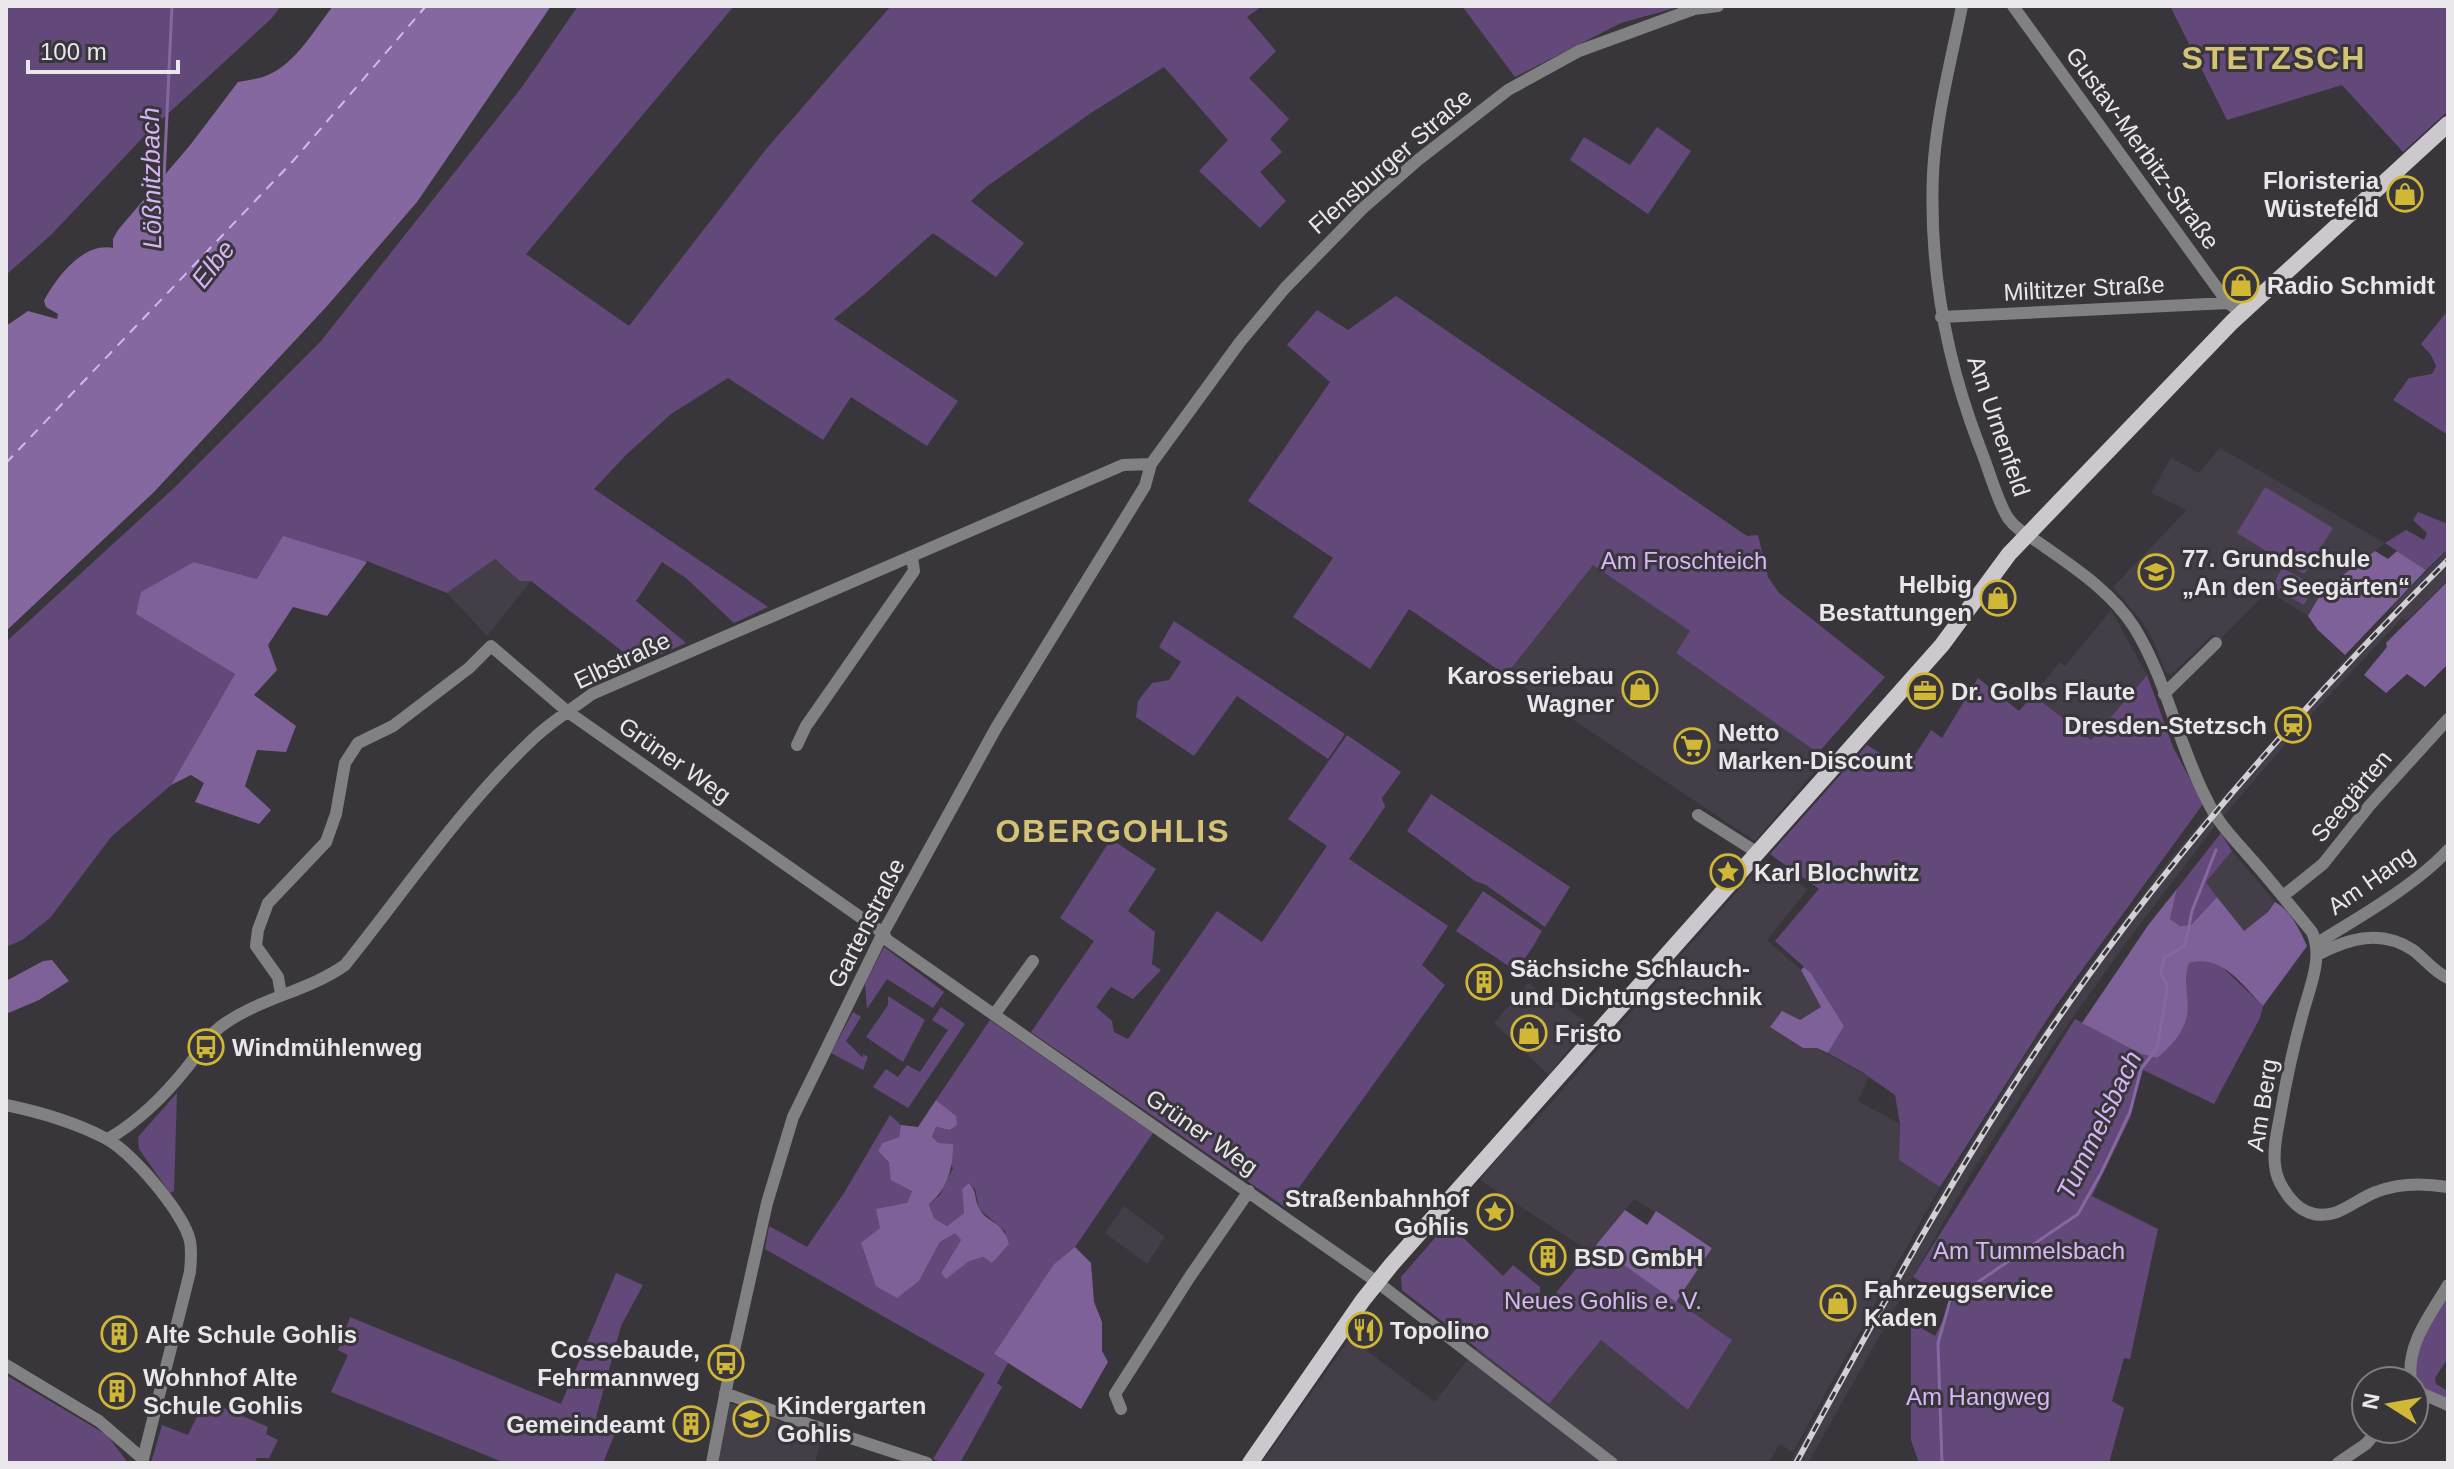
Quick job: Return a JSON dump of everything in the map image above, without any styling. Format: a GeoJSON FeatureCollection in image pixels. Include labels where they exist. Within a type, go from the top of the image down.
{"type":"FeatureCollection","features":[{"type":"Feature","properties":{"kind":"main road"},"geometry":{"type":"LineString","coordinates":[[1250,1463],[1377,1282],[1942,645],[2009,554],[2235,308],[2448,124]]}},
{"type":"Feature","properties":{"kind":"street","name":"Flensburger Straße"},"geometry":{"type":"LineString","coordinates":[[1164,447],[1240,342],[1308,262],[1362,209],[1458,128],[1508,90],[1579,51],[1694,9],[1718,6]]}},
{"type":"Feature","properties":{"kind":"street","name":"Am Urnenfeld"},"geometry":{"type":"LineString","coordinates":[[1962,6],[1944,93],[1933,171],[1933,245],[1941,317],[1959,392],[2007,516],[2026,537],[2036,540],[2109,596],[2133,626],[2207,802],[2223,826],[2312,932],[2317,949]]}},
{"type":"Feature","properties":{"kind":"street","name":"Gustav-Merbitz-Straße"},"geometry":{"type":"LineString","coordinates":[[2013,6],[2235,308]]}},
{"type":"Feature","properties":{"kind":"street","name":"Miltitzer Straße"},"geometry":{"type":"LineString","coordinates":[[1941,317],[2235,308]]}},
{"type":"Feature","properties":{"kind":"street","name":"Gartenstraße"},"geometry":{"type":"LineString","coordinates":[[712,1463],[767,1203],[793,1117],[883,933],[996,728],[1145,486],[1151,464],[1164,447]]}},
{"type":"Feature","properties":{"kind":"street","name":"Elbstraße"},"geometry":{"type":"LineString","coordinates":[[108,1139],[124,1130],[154,1103],[188,1067],[216,1030],[241,1011],[328,977],[345,965],[450,830],[535,738],[592,694],[1123,465],[1151,464]]}},
{"type":"Feature","properties":{"kind":"street"},"geometry":{"type":"LineString","coordinates":[[797,745],[806,726],[914,571],[912,557]]}},
{"type":"Feature","properties":{"kind":"street"},"geometry":{"type":"LineString","coordinates":[[2164,694],[2216,643]]}},
{"type":"Feature","properties":{"kind":"street","name":"Grüner Weg"},"geometry":{"type":"LineString","coordinates":[[281,994],[278,977],[256,946],[258,930],[268,903],[326,842],[336,814],[345,763],[358,743],[393,726],[469,668],[491,646],[568,712],[883,933],[887,940],[1377,1282],[1612,1463]]}},
{"type":"Feature","properties":{"kind":"street","name":"Seegärten"},"geometry":{"type":"LineString","coordinates":[[2283,896],[2323,864],[2370,805],[2448,719]]}},
{"type":"Feature","properties":{"kind":"street"},"geometry":{"type":"LineString","coordinates":[[1698,815],[1758,853]]}},
{"type":"Feature","properties":{"kind":"street","name":"Am Hang"},"geometry":{"type":"LineString","coordinates":[[2317,949],[2448,850]]}},
{"type":"Feature","properties":{"kind":"street"},"geometry":{"type":"LineString","coordinates":[[2317,949],[2376,936],[2412,950],[2448,978]]}},
{"type":"Feature","properties":{"kind":"street","name":"Am Berg"},"geometry":{"type":"LineString","coordinates":[[2317,949],[2283,1095],[2274,1154],[2278,1180],[2293,1202],[2304,1211],[2326,1215],[2336,1214],[2387,1188],[2415,1184],[2448,1187]]}},
{"type":"Feature","properties":{"kind":"street"},"geometry":{"type":"LineString","coordinates":[[994,1015],[1033,961]]}},
{"type":"Feature","properties":{"kind":"street"},"geometry":{"type":"LineString","coordinates":[[6,1105],[69,1122],[108,1139],[128,1155],[164,1195],[187,1232],[192,1258],[142,1461],[99,1421],[6,1365]]}},
{"type":"Feature","properties":{"kind":"street"},"geometry":{"type":"LineString","coordinates":[[1121,1409],[1115,1394],[1249,1191]]}},
{"type":"Feature","properties":{"kind":"street"},"geometry":{"type":"LineString","coordinates":[[2409,1365],[2412,1349],[2448,1285]]}},
{"type":"Feature","properties":{"kind":"street"},"geometry":{"type":"LineString","coordinates":[[725,1393],[927,1463]]}},
{"type":"Feature","properties":{"kind":"street"},"geometry":{"type":"LineString","coordinates":[[2338,1463],[2365,1445]]}},
{"type":"Feature","properties":{"kind":"shaded area"},"geometry":{"type":"Polygon","coordinates":[[[2220,448],[2385,543],[2323,590],[2308,616],[2268,591],[2220,640],[2213,634],[2171,675],[2166,673],[2141,620],[2113,587],[2187,510],[2151,493],[2171,458],[2199,473],[2220,448]]]}},
{"type":"Feature","properties":{"kind":"shaded area"},"geometry":{"type":"Polygon","coordinates":[[[283,536],[367,562],[327,616],[293,607],[268,645],[277,670],[254,695],[296,726],[286,752],[257,750],[245,786],[271,810],[259,824],[195,802],[204,783],[191,775],[171,785],[235,674],[136,614],[141,592],[194,562],[257,579],[283,536]]]}},
{"type":"Feature","properties":{"kind":"shaded area"},"geometry":{"type":"Polygon","coordinates":[[[2448,550],[2448,580],[2406,621],[2402,618],[2300,727],[2215,826],[2131,936],[2059,1037],[1973,1170],[1808,1463],[1790,1463],[1941,1192],[2021,1063],[2076,984],[2158,874],[2206,816],[2341,664],[2394,610],[2391,607],[2448,550]]]}},
{"type":"Feature","properties":{"kind":"shaded area"},"geometry":{"type":"Polygon","coordinates":[[[2375,551],[2388,559],[2397,551],[2426,570],[2345,655],[2308,616],[2323,590],[2375,551]]]}},
{"type":"Feature","properties":{"kind":"shaded area"},"geometry":{"type":"Polygon","coordinates":[[[495,559],[520,580],[531,581],[487,636],[447,593],[495,559]]]}},
{"type":"Feature","properties":{"kind":"shaded area"},"geometry":{"type":"Polygon","coordinates":[[[1593,564],[1690,631],[1676,653],[1826,758],[1755,841],[1506,675],[1593,564]]]}},
{"type":"Feature","properties":{"kind":"shaded area"},"geometry":{"type":"Polygon","coordinates":[[[2448,581],[2448,664],[2425,687],[2407,674],[2386,693],[2364,675],[2387,647],[2386,643],[2448,581]]]}},
{"type":"Feature","properties":{"kind":"shaded area"},"geometry":{"type":"Polygon","coordinates":[[[2111,610],[2147,675],[2091,740],[2033,695],[2060,662],[2065,666],[2111,610]]]}},
{"type":"Feature","properties":{"kind":"shaded area"},"geometry":{"type":"Polygon","coordinates":[[[2232,851],[2275,902],[2244,932],[2206,882],[2232,851]]]}},
{"type":"Feature","properties":{"kind":"shaded area"},"geometry":{"type":"Polygon","coordinates":[[[1764,861],[1808,889],[1767,940],[1801,970],[1821,1007],[1800,1020],[1817,1048],[1869,1077],[1858,1101],[1900,1124],[1899,1160],[1940,1187],[1793,1452],[1780,1444],[1768,1463],[1262,1463],[1350,1338],[1435,1402],[1477,1347],[1549,1404],[1601,1340],[1688,1410],[1732,1341],[1676,1302],[1712,1247],[1634,1199],[1590,1252],[1480,1180],[1522,1129],[1526,1131],[1764,861]]]}},
{"type":"Feature","properties":{"kind":"shaded area"},"geometry":{"type":"Polygon","coordinates":[[[2177,889],[2170,919],[2180,926],[2191,925],[2217,897],[2244,931],[2268,912],[2275,902],[2298,927],[2307,946],[2263,1006],[2239,980],[2221,967],[2201,961],[2189,963],[2185,1023],[2175,1040],[2157,1058],[2141,1054],[2082,1023],[2149,924],[2177,889]]]}},
{"type":"Feature","properties":{"kind":"shaded area"},"geometry":{"type":"Polygon","coordinates":[[[52,960],[69,981],[39,1000],[6,1014],[6,981],[43,961],[52,960]]]}},
{"type":"Feature","properties":{"kind":"shaded area"},"geometry":{"type":"Polygon","coordinates":[[[1804,967],[1811,973],[1844,1026],[1828,1053],[1817,1048],[1803,1048],[1770,1027],[1782,1011],[1800,1020],[1821,1007],[1801,970],[1804,967]]]}},
{"type":"Feature","properties":{"kind":"shaded area"},"geometry":{"type":"Polygon","coordinates":[[[1528,983],[1588,1023],[1549,1075],[1494,1023],[1528,983]]]}},
{"type":"Feature","properties":{"kind":"shaded area"},"geometry":{"type":"Polygon","coordinates":[[[936,1100],[956,1116],[957,1125],[949,1130],[936,1127],[932,1137],[938,1143],[953,1144],[948,1177],[941,1192],[929,1204],[934,1218],[947,1226],[964,1213],[962,1189],[969,1183],[982,1213],[1003,1230],[1009,1244],[992,1263],[983,1257],[968,1262],[946,1279],[941,1273],[961,1240],[955,1233],[940,1242],[919,1281],[897,1298],[876,1286],[861,1243],[880,1228],[876,1209],[907,1203],[912,1191],[891,1180],[889,1163],[878,1151],[882,1143],[899,1137],[901,1125],[918,1127],[936,1100]]]}},
{"type":"Feature","properties":{"kind":"shaded area"},"geometry":{"type":"Polygon","coordinates":[[[1124,1206],[1165,1237],[1147,1264],[1105,1233],[1124,1206]]]}},
{"type":"Feature","properties":{"kind":"shaded area"},"geometry":{"type":"Polygon","coordinates":[[[1625,1210],[1647,1225],[1656,1211],[1712,1248],[1676,1302],[1596,1245],[1625,1210]]]}},
{"type":"Feature","properties":{"kind":"shaded area"},"geometry":{"type":"Polygon","coordinates":[[[1075,1247],[1091,1263],[1094,1302],[1102,1322],[1102,1351],[1108,1362],[1081,1409],[994,1354],[1054,1264],[1075,1247]]]}},
{"type":"Feature","properties":{"kind":"shaded area","name":"Kindergarten Gohlis"},"geometry":{"type":"Polygon","coordinates":[[[730,1403],[822,1436],[815,1463],[718,1463],[730,1403]]]}},
{"type":"Feature","properties":{"kind":"green space"},"geometry":{"type":"Polygon","coordinates":[[[6,6],[281,6],[271,19],[148,132],[52,234],[6,275],[6,6]]]}},
{"type":"Feature","properties":{"kind":"green space"},"geometry":{"type":"Polygon","coordinates":[[[578,6],[734,6],[526,254],[629,326],[767,148],[891,6],[1262,6],[1247,17],[1276,51],[1249,78],[1289,119],[1270,139],[1282,152],[1260,172],[1286,201],[1260,228],[1199,171],[1228,140],[1164,67],[1091,113],[986,187],[971,201],[1024,243],[996,277],[933,233],[834,319],[958,401],[927,446],[851,397],[823,440],[728,378],[671,414],[594,489],[768,607],[734,623],[686,578],[662,562],[636,601],[686,643],[639,664],[531,581],[520,581],[495,559],[447,593],[367,561],[257,579],[194,562],[137,614],[235,674],[171,785],[111,837],[50,918],[22,940],[6,947],[6,642],[174,488],[321,341],[522,87],[578,6]]]}},
{"type":"Feature","properties":{"kind":"green space"},"geometry":{"type":"Polygon","coordinates":[[[1462,6],[1682,6],[1621,23],[1515,77],[1462,6]]]}},
{"type":"Feature","properties":{"kind":"green space"},"geometry":{"type":"Polygon","coordinates":[[[2170,6],[2448,6],[2448,111],[2403,152],[2342,85],[2227,120],[2170,6]]]}},
{"type":"Feature","properties":{"kind":"green space"},"geometry":{"type":"Polygon","coordinates":[[[1657,127],[1691,151],[1648,214],[1570,160],[1584,137],[1630,165],[1657,127]]]}},
{"type":"Feature","properties":{"kind":"green space","name":"Am Froschteich"},"geometry":{"type":"Polygon","coordinates":[[[1396,296],[1747,536],[1758,535],[1768,577],[1779,593],[1885,677],[1818,753],[1676,653],[1690,631],[1593,565],[1506,675],[1409,609],[1370,669],[1293,617],[1333,558],[1248,501],[1330,382],[1287,345],[1317,310],[1348,330],[1396,296]]]}},
{"type":"Feature","properties":{"kind":"green space"},"geometry":{"type":"Polygon","coordinates":[[[2445,314],[2448,316],[2448,435],[2393,400],[2409,378],[2432,374],[2436,366],[2421,344],[2445,314]]]}},
{"type":"Feature","properties":{"kind":"green space"},"geometry":{"type":"Polygon","coordinates":[[[2265,487],[2333,528],[2304,574],[2237,533],[2265,487]]]}},
{"type":"Feature","properties":{"kind":"green space"},"geometry":{"type":"Polygon","coordinates":[[[2418,512],[2448,524],[2448,549],[2426,570],[2385,543],[2406,530],[2424,540],[2427,533],[2413,520],[2418,512]]]}},
{"type":"Feature","properties":{"kind":"green space"},"geometry":{"type":"Polygon","coordinates":[[[2282,568],[2314,585],[2304,605],[2272,587],[2282,568]]]}},
{"type":"Feature","properties":{"kind":"green space"},"geometry":{"type":"Polygon","coordinates":[[[1174,621],[1345,734],[1328,759],[1237,696],[1194,756],[1136,717],[1138,701],[1152,683],[1169,680],[1181,662],[1159,647],[1174,621]]]}},
{"type":"Feature","properties":{"kind":"green space"},"geometry":{"type":"Polygon","coordinates":[[[2147,675],[2173,747],[2203,804],[2055,1007],[1940,1187],[1899,1160],[1900,1124],[1895,1095],[1828,1053],[1844,1026],[1811,973],[1775,941],[1819,889],[1770,854],[1867,745],[1906,769],[1931,730],[1942,738],[1978,678],[2019,711],[2033,695],[2091,740],[2147,675]]]}},
{"type":"Feature","properties":{"kind":"green space"},"geometry":{"type":"Polygon","coordinates":[[[1347,735],[1401,772],[1382,798],[1385,807],[1349,859],[1448,926],[1422,965],[1445,985],[1285,1207],[1031,1032],[1094,941],[1060,918],[1111,839],[1156,869],[1128,911],[1155,932],[1152,964],[1161,970],[1133,999],[1111,987],[1096,1007],[1112,1021],[1114,1032],[1128,1039],[1217,911],[1262,942],[1327,846],[1288,819],[1347,735]]]}},
{"type":"Feature","properties":{"kind":"green space"},"geometry":{"type":"Polygon","coordinates":[[[1431,794],[1570,887],[1545,927],[1407,831],[1431,794]]]}},
{"type":"Feature","properties":{"kind":"green space"},"geometry":{"type":"Polygon","coordinates":[[[2221,833],[2232,851],[2206,882],[2217,897],[2191,925],[2180,926],[2170,919],[2177,889],[2221,833]]]}},
{"type":"Feature","properties":{"kind":"green space"},"geometry":{"type":"Polygon","coordinates":[[[1483,891],[1542,931],[1519,963],[1507,965],[1456,931],[1483,891]]]}},
{"type":"Feature","properties":{"kind":"green space"},"geometry":{"type":"Polygon","coordinates":[[[884,947],[944,992],[933,1008],[887,979],[867,1009],[865,984],[884,947]]]}},
{"type":"Feature","properties":{"kind":"green space"},"geometry":{"type":"Polygon","coordinates":[[[2202,959],[2220,965],[2263,1006],[2260,1018],[2214,1104],[2143,1070],[2130,1118],[2092,1196],[2158,1229],[2130,1359],[2124,1358],[2112,1401],[2124,1408],[2109,1463],[1919,1463],[1911,1440],[1911,1322],[1935,1336],[1953,1301],[1913,1277],[2075,1019],[2141,1054],[2157,1058],[2187,1015],[2184,974],[2188,963],[2202,959]]]}},
{"type":"Feature","properties":{"kind":"green space"},"geometry":{"type":"Polygon","coordinates":[[[888,996],[925,1020],[903,1062],[866,1037],[888,1005],[888,996]]]}},
{"type":"Feature","properties":{"kind":"green space"},"geometry":{"type":"Polygon","coordinates":[[[941,1007],[965,1024],[908,1108],[873,1087],[886,1069],[898,1077],[907,1065],[920,1072],[948,1030],[932,1020],[941,1007]]]}},
{"type":"Feature","properties":{"kind":"green space"},"geometry":{"type":"Polygon","coordinates":[[[853,1012],[861,1017],[846,1041],[863,1058],[863,1054],[868,1057],[863,1070],[831,1053],[853,1012]]]}},
{"type":"Feature","properties":{"kind":"green space"},"geometry":{"type":"Polygon","coordinates":[[[990,1020],[1153,1133],[1075,1247],[1054,1264],[994,1354],[1008,1363],[997,1383],[1002,1387],[960,1463],[944,1463],[933,1459],[985,1374],[765,1249],[769,1226],[807,1247],[844,1193],[890,1115],[901,1125],[899,1137],[882,1143],[878,1151],[912,1191],[907,1203],[862,1243],[868,1259],[919,1281],[940,1242],[955,1232],[961,1240],[941,1273],[946,1278],[968,1262],[983,1257],[993,1263],[1006,1232],[979,1209],[975,1189],[969,1183],[962,1189],[964,1213],[947,1226],[934,1218],[929,1204],[940,1195],[953,1168],[932,1137],[936,1127],[948,1130],[955,1116],[936,1100],[990,1020]]]}},
{"type":"Feature","properties":{"kind":"green space"},"geometry":{"type":"Polygon","coordinates":[[[177,1093],[174,1191],[170,1193],[139,1149],[138,1137],[177,1093]]]}},
{"type":"Feature","properties":{"kind":"green space","name":"Neues Gohlis e. V."},"geometry":{"type":"Polygon","coordinates":[[[1448,1223],[1503,1276],[1513,1265],[1540,1287],[1540,1304],[1544,1307],[1596,1245],[1732,1340],[1688,1410],[1601,1340],[1549,1404],[1402,1290],[1401,1277],[1448,1223]]]}},
{"type":"Feature","properties":{"kind":"green space"},"geometry":{"type":"Polygon","coordinates":[[[616,1273],[643,1285],[621,1326],[596,1417],[618,1426],[603,1463],[505,1463],[331,1392],[348,1355],[338,1350],[350,1317],[561,1404],[616,1273]]]}},
{"type":"Feature","properties":{"kind":"green space"},"geometry":{"type":"Polygon","coordinates":[[[2448,1295],[2448,1358],[2435,1378],[2436,1384],[2448,1391],[2448,1399],[2430,1391],[2430,1365],[2416,1365],[2428,1327],[2448,1295]]]}},
{"type":"Feature","properties":{"kind":"green space"},"geometry":{"type":"Polygon","coordinates":[[[6,1375],[107,1435],[128,1463],[6,1463],[6,1375]]]}},
{"type":"Feature","properties":{"kind":"green space"},"geometry":{"type":"Polygon","coordinates":[[[205,1400],[268,1427],[266,1434],[278,1440],[269,1458],[256,1458],[257,1463],[151,1463],[162,1425],[188,1435],[205,1400]]]}},
{"type":"Feature","properties":{"kind":"water","name":"Elbe"},"geometry":{"type":"Polygon","coordinates":[[[333,6],[551,6],[417,202],[328,305],[154,492],[6,631],[6,326],[28,311],[57,319],[58,314],[46,307],[44,301],[63,272],[92,250],[113,248],[113,239],[118,230],[191,144],[238,82],[278,70],[304,45],[333,6]]]}},
{"type":"Feature","properties":{"kind":"waterway","name":"Lößnitzbach"},"geometry":{"type":"LineString","coordinates":[[164,178],[172,6]]}},
{"type":"Feature","properties":{"kind":"waterway","name":"Tummelsbach"},"geometry":{"type":"LineString","coordinates":[[1942,1463],[1938,1343],[1950,1301],[2078,1214],[2130,1112],[2141,1069],[2157,1048],[2167,990],[2161,974],[2164,958],[2185,946],[2192,911],[2216,850]]}},
{"type":"Feature","properties":{"kind":"ferry route"},"geometry":{"type":"LineString","coordinates":[[6,463],[293,161],[426,6]]}},
{"type":"Feature","properties":{"kind":"railway"},"geometry":{"type":"LineString","coordinates":[[1796,1463],[1889,1294],[1986,1128],[2101,958],[2242,781],[2343,669],[2448,560]]}},
{"type":"Feature","properties":{"kind":"place","name":"Floristeria Wüstefeld"},"geometry":{"type":"Point","coordinates":[2405,194]}},
{"type":"Feature","properties":{"kind":"place","name":"Radio Schmidt"},"geometry":{"type":"Point","coordinates":[2241,285]}},
{"type":"Feature","properties":{"kind":"place","name":"77. Grundschule „An den Seegärten“"},"geometry":{"type":"Point","coordinates":[2156,572]}},
{"type":"Feature","properties":{"kind":"place","name":"Helbig Bestattungen"},"geometry":{"type":"Point","coordinates":[1998,598]}},
{"type":"Feature","properties":{"kind":"place","name":"Karosseriebau Wagner"},"geometry":{"type":"Point","coordinates":[1640,689]}},
{"type":"Feature","properties":{"kind":"place","name":"Dr. Golbs Flaute"},"geometry":{"type":"Point","coordinates":[1925,691]}},
{"type":"Feature","properties":{"kind":"place","name":"Dresden-Stetzsch"},"geometry":{"type":"Point","coordinates":[2293,725]}},
{"type":"Feature","properties":{"kind":"place","name":"Netto Marken-Discount"},"geometry":{"type":"Point","coordinates":[1692,746]}},
{"type":"Feature","properties":{"kind":"place","name":"Karl Blochwitz"},"geometry":{"type":"Point","coordinates":[1728,872]}},
{"type":"Feature","properties":{"kind":"place","name":"Sächsiche Schlauch- und Dichtungstechnik"},"geometry":{"type":"Point","coordinates":[1484,982]}},
{"type":"Feature","properties":{"kind":"place","name":"Fristo"},"geometry":{"type":"Point","coordinates":[1529,1033]}},
{"type":"Feature","properties":{"kind":"place","name":"Windmühlenweg"},"geometry":{"type":"Point","coordinates":[206,1047]}},
{"type":"Feature","properties":{"kind":"place","name":"Straßenbahnhof Gohlis"},"geometry":{"type":"Point","coordinates":[1495,1212]}},
{"type":"Feature","properties":{"kind":"place","name":"BSD GmbH"},"geometry":{"type":"Point","coordinates":[1548,1257]}},
{"type":"Feature","properties":{"kind":"place","name":"Fahrzeugservice Kaden"},"geometry":{"type":"Point","coordinates":[1838,1303]}},
{"type":"Feature","properties":{"kind":"place","name":"Topolino"},"geometry":{"type":"Point","coordinates":[1364,1330]}},
{"type":"Feature","properties":{"kind":"place","name":"Alte Schule Gohlis"},"geometry":{"type":"Point","coordinates":[119,1334]}},
{"type":"Feature","properties":{"kind":"place","name":"Cossebaude, Fehrmannweg"},"geometry":{"type":"Point","coordinates":[726,1363]}},
{"type":"Feature","properties":{"kind":"place","name":"Wohnhof Alte Schule Gohlis"},"geometry":{"type":"Point","coordinates":[117,1391]}},
{"type":"Feature","properties":{"kind":"place","name":"Kindergarten Gohlis"},"geometry":{"type":"Point","coordinates":[751,1419]}},
{"type":"Feature","properties":{"kind":"place","name":"Gemeindeamt"},"geometry":{"type":"Point","coordinates":[691,1424]}},
{"type":"Feature","properties":{"kind":"district","name":"STETZSCH"},"geometry":{"type":"Point","coordinates":[2274,58]}},
{"type":"Feature","properties":{"kind":"district","name":"OBERGOHLIS"},"geometry":{"type":"Point","coordinates":[1113,831]}},
{"type":"Feature","properties":{"kind":"park label","name":"Am Tummelsbach"},"geometry":{"type":"Point","coordinates":[2029,1250]}},
{"type":"Feature","properties":{"kind":"park label","name":"Am Hangweg"},"geometry":{"type":"Point","coordinates":[1978,1396]}}]}
